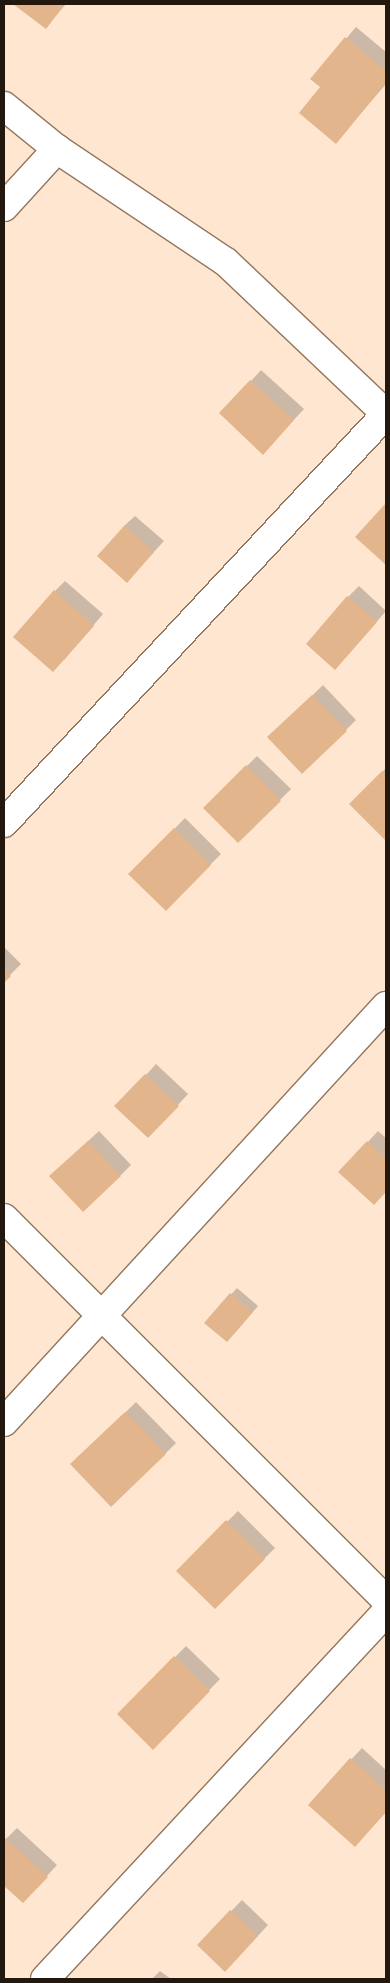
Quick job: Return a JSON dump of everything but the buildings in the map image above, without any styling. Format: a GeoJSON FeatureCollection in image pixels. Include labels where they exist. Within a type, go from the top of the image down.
{"type":"FeatureCollection","features":[{"type":"Feature","properties":{"kind":"lane"},"geometry":{"type":"LineString","coordinates":[[4,106],[57,149],[226,262],[386,414],[4,823]]}},
{"type":"Feature","properties":{"kind":"lane"},"geometry":{"type":"LineString","coordinates":[[4,207],[57,149]]}},
{"type":"Feature","properties":{"kind":"lane"},"geometry":{"type":"LineString","coordinates":[[4,1422],[386,1006]]}},
{"type":"Feature","properties":{"kind":"lane"},"geometry":{"type":"LineString","coordinates":[[4,1218],[386,1600]]}},
{"type":"Feature","properties":{"kind":"lane"},"geometry":{"type":"LineString","coordinates":[[45,1979],[386,1612]]}}]}
